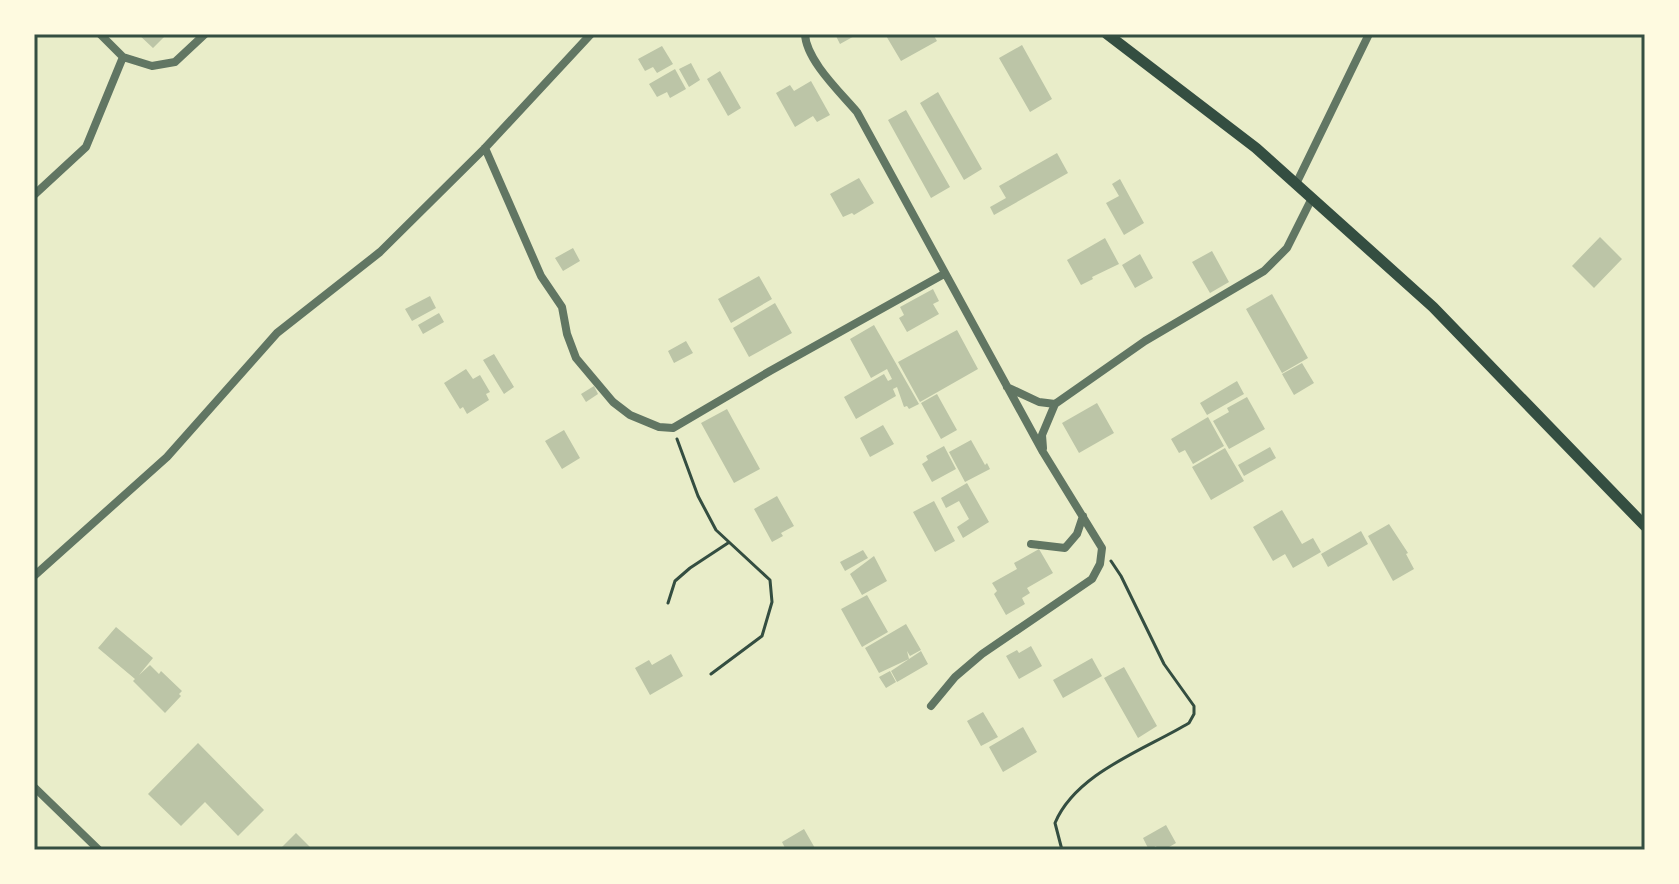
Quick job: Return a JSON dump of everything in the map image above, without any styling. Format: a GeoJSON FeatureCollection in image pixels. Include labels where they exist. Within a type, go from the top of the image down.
{"type":"FeatureCollection","features":[{"type":"Feature","properties":{"kind":"main road"},"geometry":{"type":"LineString","coordinates":[[1107,34],[1244,139],[1433,307],[1645,526]]}},
{"type":"Feature","properties":{"kind":"street"},"geometry":{"type":"LineString","coordinates":[[100,34],[123,57],[152,66],[175,62],[205,34]]}},
{"type":"Feature","properties":{"kind":"street"},"geometry":{"type":"LineString","coordinates":[[34,576],[167,457],[277,333],[380,252],[485,148],[591,34]]}},
{"type":"Feature","properties":{"kind":"street"},"geometry":{"type":"LineString","coordinates":[[805,34],[805,42],[824,73],[857,112],[1043,452],[1102,548],[1100,564],[1092,579],[982,654],[955,677],[931,706]]}},
{"type":"Feature","properties":{"kind":"street"},"geometry":{"type":"LineString","coordinates":[[1296,184],[1369,34]]}},
{"type":"Feature","properties":{"kind":"street"},"geometry":{"type":"LineString","coordinates":[[34,195],[86,147],[123,57]]}},
{"type":"Feature","properties":{"kind":"street"},"geometry":{"type":"LineString","coordinates":[[485,148],[541,276],[562,307],[576,358],[613,402],[630,415],[659,427],[673,428],[944,274]]}},
{"type":"Feature","properties":{"kind":"street"},"geometry":{"type":"LineString","coordinates":[[1043,452],[1042,435],[1055,404],[1145,341],[1264,271],[1287,248],[1312,198]]}},
{"type":"Feature","properties":{"kind":"street"},"geometry":{"type":"LineString","coordinates":[[1007,387],[1039,402],[1055,404]]}},
{"type":"Feature","properties":{"kind":"street"},"geometry":{"type":"LineString","coordinates":[[1031,544],[1065,548],[1077,534],[1083,516]]}},
{"type":"Feature","properties":{"kind":"street"},"geometry":{"type":"LineString","coordinates":[[34,787],[99,850]]}},
{"type":"Feature","properties":{"kind":"path"},"geometry":{"type":"LineString","coordinates":[[673,428],[698,496],[716,530],[770,580],[772,602],[762,636],[711,674]]}},
{"type":"Feature","properties":{"kind":"path"},"geometry":{"type":"LineString","coordinates":[[668,603],[675,581],[728,543]]}},
{"type":"Feature","properties":{"kind":"path"},"geometry":{"type":"LineString","coordinates":[[1062,850],[1055,823],[1070,796],[1107,769],[1189,723],[1194,714],[1194,706],[1164,664],[1121,576],[1102,548]]}},
{"type":"Feature","properties":{"kind":"building"},"geometry":{"type":"Polygon","coordinates":[[[138,34],[167,34],[153,48],[138,34]]]}},
{"type":"Feature","properties":{"kind":"building"},"geometry":{"type":"Polygon","coordinates":[[[835,34],[858,34],[840,44],[835,34]]]}},
{"type":"Feature","properties":{"kind":"building"},"geometry":{"type":"Polygon","coordinates":[[[885,34],[933,34],[937,41],[901,61],[885,34]]]}},
{"type":"Feature","properties":{"kind":"building"},"geometry":{"type":"Polygon","coordinates":[[[1022,45],[1052,99],[1030,112],[999,58],[1022,45]]]}},
{"type":"Feature","properties":{"kind":"building"},"geometry":{"type":"Polygon","coordinates":[[[662,46],[673,64],[657,73],[653,67],[645,71],[638,59],[662,46]]]}},
{"type":"Feature","properties":{"kind":"building"},"geometry":{"type":"Polygon","coordinates":[[[691,63],[700,80],[689,87],[679,69],[691,63]]]}},
{"type":"Feature","properties":{"kind":"building"},"geometry":{"type":"Polygon","coordinates":[[[675,69],[686,89],[670,98],[667,92],[657,97],[649,84],[675,69]]]}},
{"type":"Feature","properties":{"kind":"building"},"geometry":{"type":"Polygon","coordinates":[[[720,71],[741,108],[728,116],[707,79],[720,71]]]}},
{"type":"Feature","properties":{"kind":"building"},"geometry":{"type":"Polygon","coordinates":[[[811,81],[830,115],[817,122],[813,116],[795,127],[776,93],[790,85],[794,91],[811,81]]]}},
{"type":"Feature","properties":{"kind":"building"},"geometry":{"type":"Polygon","coordinates":[[[938,92],[982,169],[964,180],[920,103],[938,92]]]}},
{"type":"Feature","properties":{"kind":"building"},"geometry":{"type":"Polygon","coordinates":[[[906,110],[950,187],[931,198],[888,120],[906,110]]]}},
{"type":"Feature","properties":{"kind":"building"},"geometry":{"type":"Polygon","coordinates":[[[1057,153],[1068,173],[994,215],[990,207],[1006,198],[999,186],[1057,153]]]}},
{"type":"Feature","properties":{"kind":"building"},"geometry":{"type":"Polygon","coordinates":[[[859,178],[874,203],[854,215],[843,217],[830,194],[859,178]]]}},
{"type":"Feature","properties":{"kind":"building"},"geometry":{"type":"Polygon","coordinates":[[[1120,179],[1144,223],[1124,235],[1106,203],[1119,196],[1112,184],[1120,179]]]}},
{"type":"Feature","properties":{"kind":"building"},"geometry":{"type":"Polygon","coordinates":[[[1600,237],[1622,259],[1594,288],[1572,266],[1600,237]]]}},
{"type":"Feature","properties":{"kind":"building"},"geometry":{"type":"Polygon","coordinates":[[[1105,238],[1119,264],[1081,285],[1067,260],[1105,238]]]}},
{"type":"Feature","properties":{"kind":"building"},"geometry":{"type":"Polygon","coordinates":[[[573,248],[580,261],[563,271],[555,258],[573,248]]]}},
{"type":"Feature","properties":{"kind":"building"},"geometry":{"type":"Polygon","coordinates":[[[1212,251],[1229,282],[1210,293],[1192,262],[1212,251]]]}},
{"type":"Feature","properties":{"kind":"building"},"geometry":{"type":"Polygon","coordinates":[[[1140,254],[1153,278],[1135,288],[1122,265],[1140,254]]]}},
{"type":"Feature","properties":{"kind":"building"},"geometry":{"type":"Polygon","coordinates":[[[759,276],[772,299],[731,323],[718,299],[759,276]]]}},
{"type":"Feature","properties":{"kind":"building"},"geometry":{"type":"Polygon","coordinates":[[[933,289],[939,301],[933,304],[939,314],[907,332],[899,318],[904,315],[900,307],[933,289]]]}},
{"type":"Feature","properties":{"kind":"building"},"geometry":{"type":"Polygon","coordinates":[[[1272,294],[1308,358],[1282,373],[1246,309],[1272,294]]]}},
{"type":"Feature","properties":{"kind":"building"},"geometry":{"type":"Polygon","coordinates":[[[430,296],[436,308],[412,321],[405,309],[430,296]]]}},
{"type":"Feature","properties":{"kind":"building"},"geometry":{"type":"Polygon","coordinates":[[[775,303],[792,333],[749,357],[733,328],[775,303]]]}},
{"type":"Feature","properties":{"kind":"building"},"geometry":{"type":"Polygon","coordinates":[[[439,313],[444,322],[423,334],[418,325],[439,313]]]}},
{"type":"Feature","properties":{"kind":"building"},"geometry":{"type":"Polygon","coordinates":[[[874,325],[919,404],[909,409],[904,407],[897,387],[893,389],[896,396],[856,419],[844,397],[884,374],[888,381],[892,379],[887,369],[871,378],[850,339],[874,325]]]}},
{"type":"Feature","properties":{"kind":"building"},"geometry":{"type":"Polygon","coordinates":[[[957,330],[978,369],[920,402],[898,362],[957,330]]]}},
{"type":"Feature","properties":{"kind":"building"},"geometry":{"type":"Polygon","coordinates":[[[686,341],[693,353],[674,363],[668,351],[686,341]]]}},
{"type":"Feature","properties":{"kind":"building"},"geometry":{"type":"Polygon","coordinates":[[[494,354],[514,387],[504,394],[483,360],[494,354]]]}},
{"type":"Feature","properties":{"kind":"building"},"geometry":{"type":"Polygon","coordinates":[[[1302,363],[1314,383],[1294,395],[1282,374],[1302,363]]]}},
{"type":"Feature","properties":{"kind":"building"},"geometry":{"type":"Polygon","coordinates":[[[466,369],[473,379],[480,375],[490,392],[486,394],[489,400],[467,414],[463,407],[460,409],[444,383],[466,369]]]}},
{"type":"Feature","properties":{"kind":"building"},"geometry":{"type":"Polygon","coordinates":[[[1237,381],[1244,394],[1207,415],[1200,403],[1237,381]]]}},
{"type":"Feature","properties":{"kind":"building"},"geometry":{"type":"Polygon","coordinates":[[[594,386],[598,394],[586,402],[581,394],[594,386]]]}},
{"type":"Feature","properties":{"kind":"building"},"geometry":{"type":"Polygon","coordinates":[[[937,394],[957,430],[941,439],[921,403],[937,394]]]}},
{"type":"Feature","properties":{"kind":"building"},"geometry":{"type":"Polygon","coordinates":[[[1247,397],[1265,429],[1229,449],[1213,421],[1229,412],[1227,408],[1247,397]]]}},
{"type":"Feature","properties":{"kind":"building"},"geometry":{"type":"Polygon","coordinates":[[[1097,403],[1114,433],[1079,453],[1062,423],[1097,403]]]}},
{"type":"Feature","properties":{"kind":"building"},"geometry":{"type":"Polygon","coordinates":[[[727,409],[760,469],[734,483],[701,423],[727,409]]]}},
{"type":"Feature","properties":{"kind":"building"},"geometry":{"type":"Polygon","coordinates":[[[1208,417],[1224,446],[1193,464],[1185,450],[1179,453],[1171,439],[1208,417]]]}},
{"type":"Feature","properties":{"kind":"building"},"geometry":{"type":"Polygon","coordinates":[[[883,425],[894,444],[870,457],[860,438],[883,425]]]}},
{"type":"Feature","properties":{"kind":"building"},"geometry":{"type":"Polygon","coordinates":[[[564,430],[580,458],[562,469],[545,441],[564,430]]]}},
{"type":"Feature","properties":{"kind":"building"},"geometry":{"type":"Polygon","coordinates":[[[971,440],[990,469],[965,482],[949,452],[971,440]]]}},
{"type":"Feature","properties":{"kind":"building"},"geometry":{"type":"Polygon","coordinates":[[[944,446],[956,469],[932,482],[922,464],[928,460],[926,456],[944,446]]]}},
{"type":"Feature","properties":{"kind":"building"},"geometry":{"type":"Polygon","coordinates":[[[1270,447],[1276,458],[1244,476],[1238,465],[1270,447]]]}},
{"type":"Feature","properties":{"kind":"building"},"geometry":{"type":"Polygon","coordinates":[[[1225,448],[1244,481],[1211,500],[1192,467],[1225,448]]]}},
{"type":"Feature","properties":{"kind":"building"},"geometry":{"type":"Polygon","coordinates":[[[967,483],[989,522],[963,538],[957,527],[969,519],[959,501],[946,508],[941,498],[967,483]]]}},
{"type":"Feature","properties":{"kind":"building"},"geometry":{"type":"Polygon","coordinates":[[[777,496],[794,526],[772,542],[754,509],[777,496]]]}},
{"type":"Feature","properties":{"kind":"building"},"geometry":{"type":"Polygon","coordinates":[[[934,501],[955,541],[935,552],[913,512],[934,501]]]}},
{"type":"Feature","properties":{"kind":"building"},"geometry":{"type":"Polygon","coordinates":[[[1282,510],[1302,544],[1313,538],[1321,552],[1293,568],[1285,554],[1273,561],[1253,527],[1282,510]]]}},
{"type":"Feature","properties":{"kind":"building"},"geometry":{"type":"Polygon","coordinates":[[[1389,524],[1408,553],[1414,569],[1393,581],[1368,536],[1389,524]]]}},
{"type":"Feature","properties":{"kind":"building"},"geometry":{"type":"Polygon","coordinates":[[[1361,531],[1368,544],[1328,567],[1321,554],[1361,531]]]}},
{"type":"Feature","properties":{"kind":"building"},"geometry":{"type":"Polygon","coordinates":[[[1039,549],[1053,573],[1027,588],[1030,593],[1022,598],[1025,604],[1006,615],[994,594],[997,591],[992,583],[1017,569],[1014,563],[1039,549]]]}},
{"type":"Feature","properties":{"kind":"building"},"geometry":{"type":"Polygon","coordinates":[[[863,550],[868,558],[845,571],[840,562],[863,550]]]}},
{"type":"Feature","properties":{"kind":"building"},"geometry":{"type":"Polygon","coordinates":[[[874,556],[887,581],[862,595],[850,574],[874,556]]]}},
{"type":"Feature","properties":{"kind":"building"},"geometry":{"type":"Polygon","coordinates":[[[867,595],[888,632],[862,647],[841,609],[867,595]]]}},
{"type":"Feature","properties":{"kind":"building"},"geometry":{"type":"Polygon","coordinates":[[[906,624],[921,650],[910,656],[907,651],[909,659],[879,673],[865,648],[906,624]]]}},
{"type":"Feature","properties":{"kind":"building"},"geometry":{"type":"Polygon","coordinates":[[[116,627],[153,658],[139,675],[150,665],[182,691],[165,713],[133,681],[135,679],[98,648],[116,627]]]}},
{"type":"Feature","properties":{"kind":"building"},"geometry":{"type":"Polygon","coordinates":[[[1031,646],[1042,666],[1019,679],[1006,656],[1031,646]]]}},
{"type":"Feature","properties":{"kind":"building"},"geometry":{"type":"Polygon","coordinates":[[[921,651],[928,664],[897,682],[891,671],[921,651]]]}},
{"type":"Feature","properties":{"kind":"building"},"geometry":{"type":"Polygon","coordinates":[[[671,654],[683,676],[650,695],[635,668],[649,660],[652,665],[671,654]]]}},
{"type":"Feature","properties":{"kind":"building"},"geometry":{"type":"Polygon","coordinates":[[[1092,658],[1102,676],[1063,698],[1053,680],[1092,658]]]}},
{"type":"Feature","properties":{"kind":"building"},"geometry":{"type":"Polygon","coordinates":[[[1124,667],[1157,726],[1138,738],[1104,678],[1124,667]]]}},
{"type":"Feature","properties":{"kind":"building"},"geometry":{"type":"Polygon","coordinates":[[[890,671],[896,682],[886,688],[879,677],[890,671]]]}},
{"type":"Feature","properties":{"kind":"building"},"geometry":{"type":"Polygon","coordinates":[[[983,712],[998,737],[981,746],[967,721],[983,712]]]}},
{"type":"Feature","properties":{"kind":"building"},"geometry":{"type":"Polygon","coordinates":[[[1023,727],[1037,752],[1003,772],[989,747],[1023,727]]]}},
{"type":"Feature","properties":{"kind":"building"},"geometry":{"type":"Polygon","coordinates":[[[198,743],[264,810],[238,836],[205,802],[181,826],[148,794],[198,743]]]}},
{"type":"Feature","properties":{"kind":"building"},"geometry":{"type":"Polygon","coordinates":[[[1166,825],[1176,843],[1164,850],[1158,850],[1156,846],[1149,850],[1143,838],[1166,825]]]}},
{"type":"Feature","properties":{"kind":"building"},"geometry":{"type":"Polygon","coordinates":[[[804,829],[816,850],[786,850],[782,842],[804,829]]]}},
{"type":"Feature","properties":{"kind":"building"},"geometry":{"type":"Polygon","coordinates":[[[296,833],[313,850],[279,850],[296,833]]]}}]}
